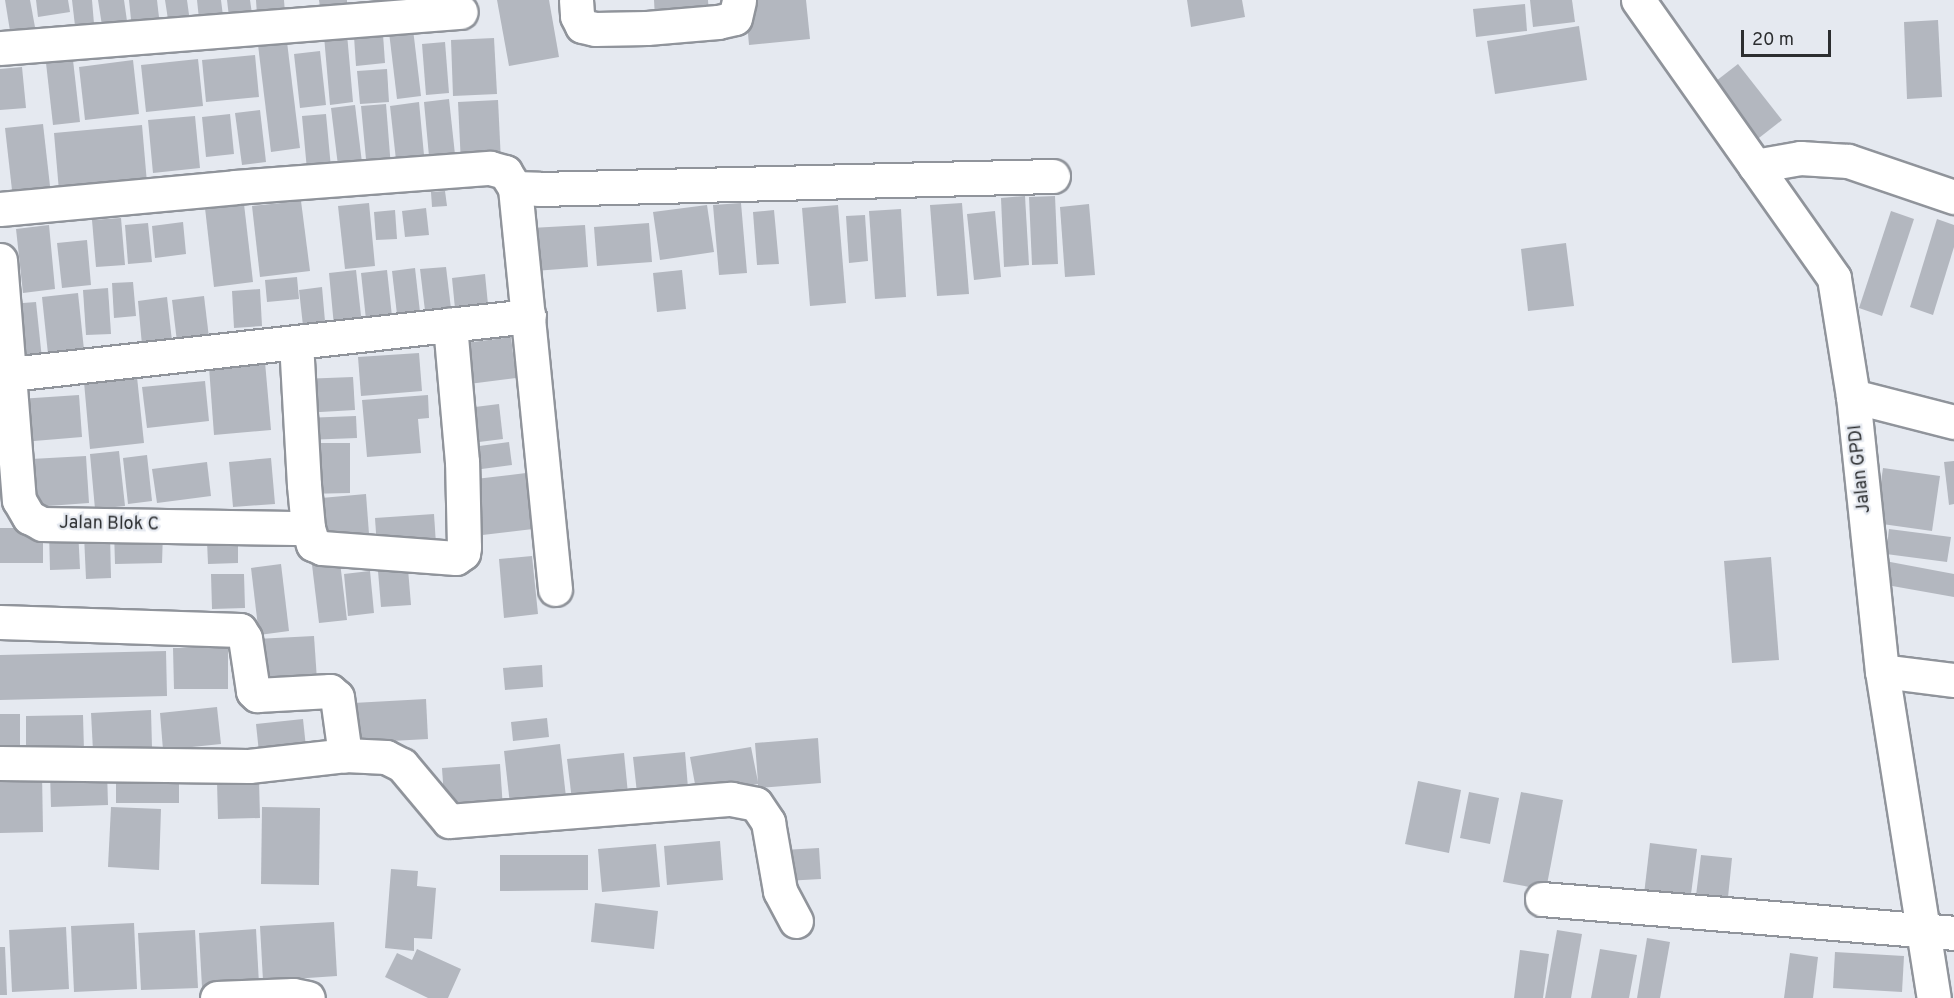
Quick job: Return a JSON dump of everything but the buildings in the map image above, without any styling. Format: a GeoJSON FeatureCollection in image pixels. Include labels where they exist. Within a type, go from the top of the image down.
{"type":"FeatureCollection","features":[{"type":"Feature","properties":{"kind":"street"},"geometry":{"type":"LineString","coordinates":[[576,0],[577,16],[582,26],[606,29],[718,22],[735,18],[739,0]]}},
{"type":"Feature","properties":{"kind":"street","name":"Jalan GPDI"},"geometry":{"type":"LineString","coordinates":[[1638,0],[1834,278],[1853,396],[1882,671],[1938,932],[1934,998]]}},
{"type":"Feature","properties":{"kind":"street"},"geometry":{"type":"LineString","coordinates":[[0,48],[461,12]]}},
{"type":"Feature","properties":{"kind":"street"},"geometry":{"type":"LineString","coordinates":[[1755,166],[1800,158],[1848,161],[1954,197]]}},
{"type":"Feature","properties":{"kind":"street"},"geometry":{"type":"LineString","coordinates":[[0,210],[235,187],[490,168],[505,172],[515,188],[555,589]]}},
{"type":"Feature","properties":{"kind":"street"},"geometry":{"type":"LineString","coordinates":[[515,188],[1053,176]]}},
{"type":"Feature","properties":{"kind":"street","name":"Jalan Blok C"},"geometry":{"type":"LineString","coordinates":[[0,260],[6,365],[19,500],[29,517],[42,524],[308,528]]}},
{"type":"Feature","properties":{"kind":"street"},"geometry":{"type":"LineString","coordinates":[[6,365],[296,342],[529,316]]}},
{"type":"Feature","properties":{"kind":"street"},"geometry":{"type":"LineString","coordinates":[[296,342],[308,528],[313,544],[322,548],[456,558],[463,553],[462,462],[450,325]]}},
{"type":"Feature","properties":{"kind":"street"},"geometry":{"type":"LineString","coordinates":[[1853,396],[1954,422]]}},
{"type":"Feature","properties":{"kind":"street"},"geometry":{"type":"LineString","coordinates":[[0,622],[240,630],[246,638],[250,684],[257,695],[321,690],[330,691],[337,697],[345,755]]}},
{"type":"Feature","properties":{"kind":"street"},"geometry":{"type":"LineString","coordinates":[[1882,671],[1954,680]]}},
{"type":"Feature","properties":{"kind":"street"},"geometry":{"type":"LineString","coordinates":[[0,763],[249,766],[345,755],[386,757],[402,765],[449,821],[731,800],[756,804],[768,822],[780,891],[795,921]]}},
{"type":"Feature","properties":{"kind":"street"},"geometry":{"type":"LineString","coordinates":[[1542,899],[1938,932]]}},
{"type":"Feature","properties":{"kind":"street"},"geometry":{"type":"LineString","coordinates":[[217,998],[293,995],[308,998]]}}]}
